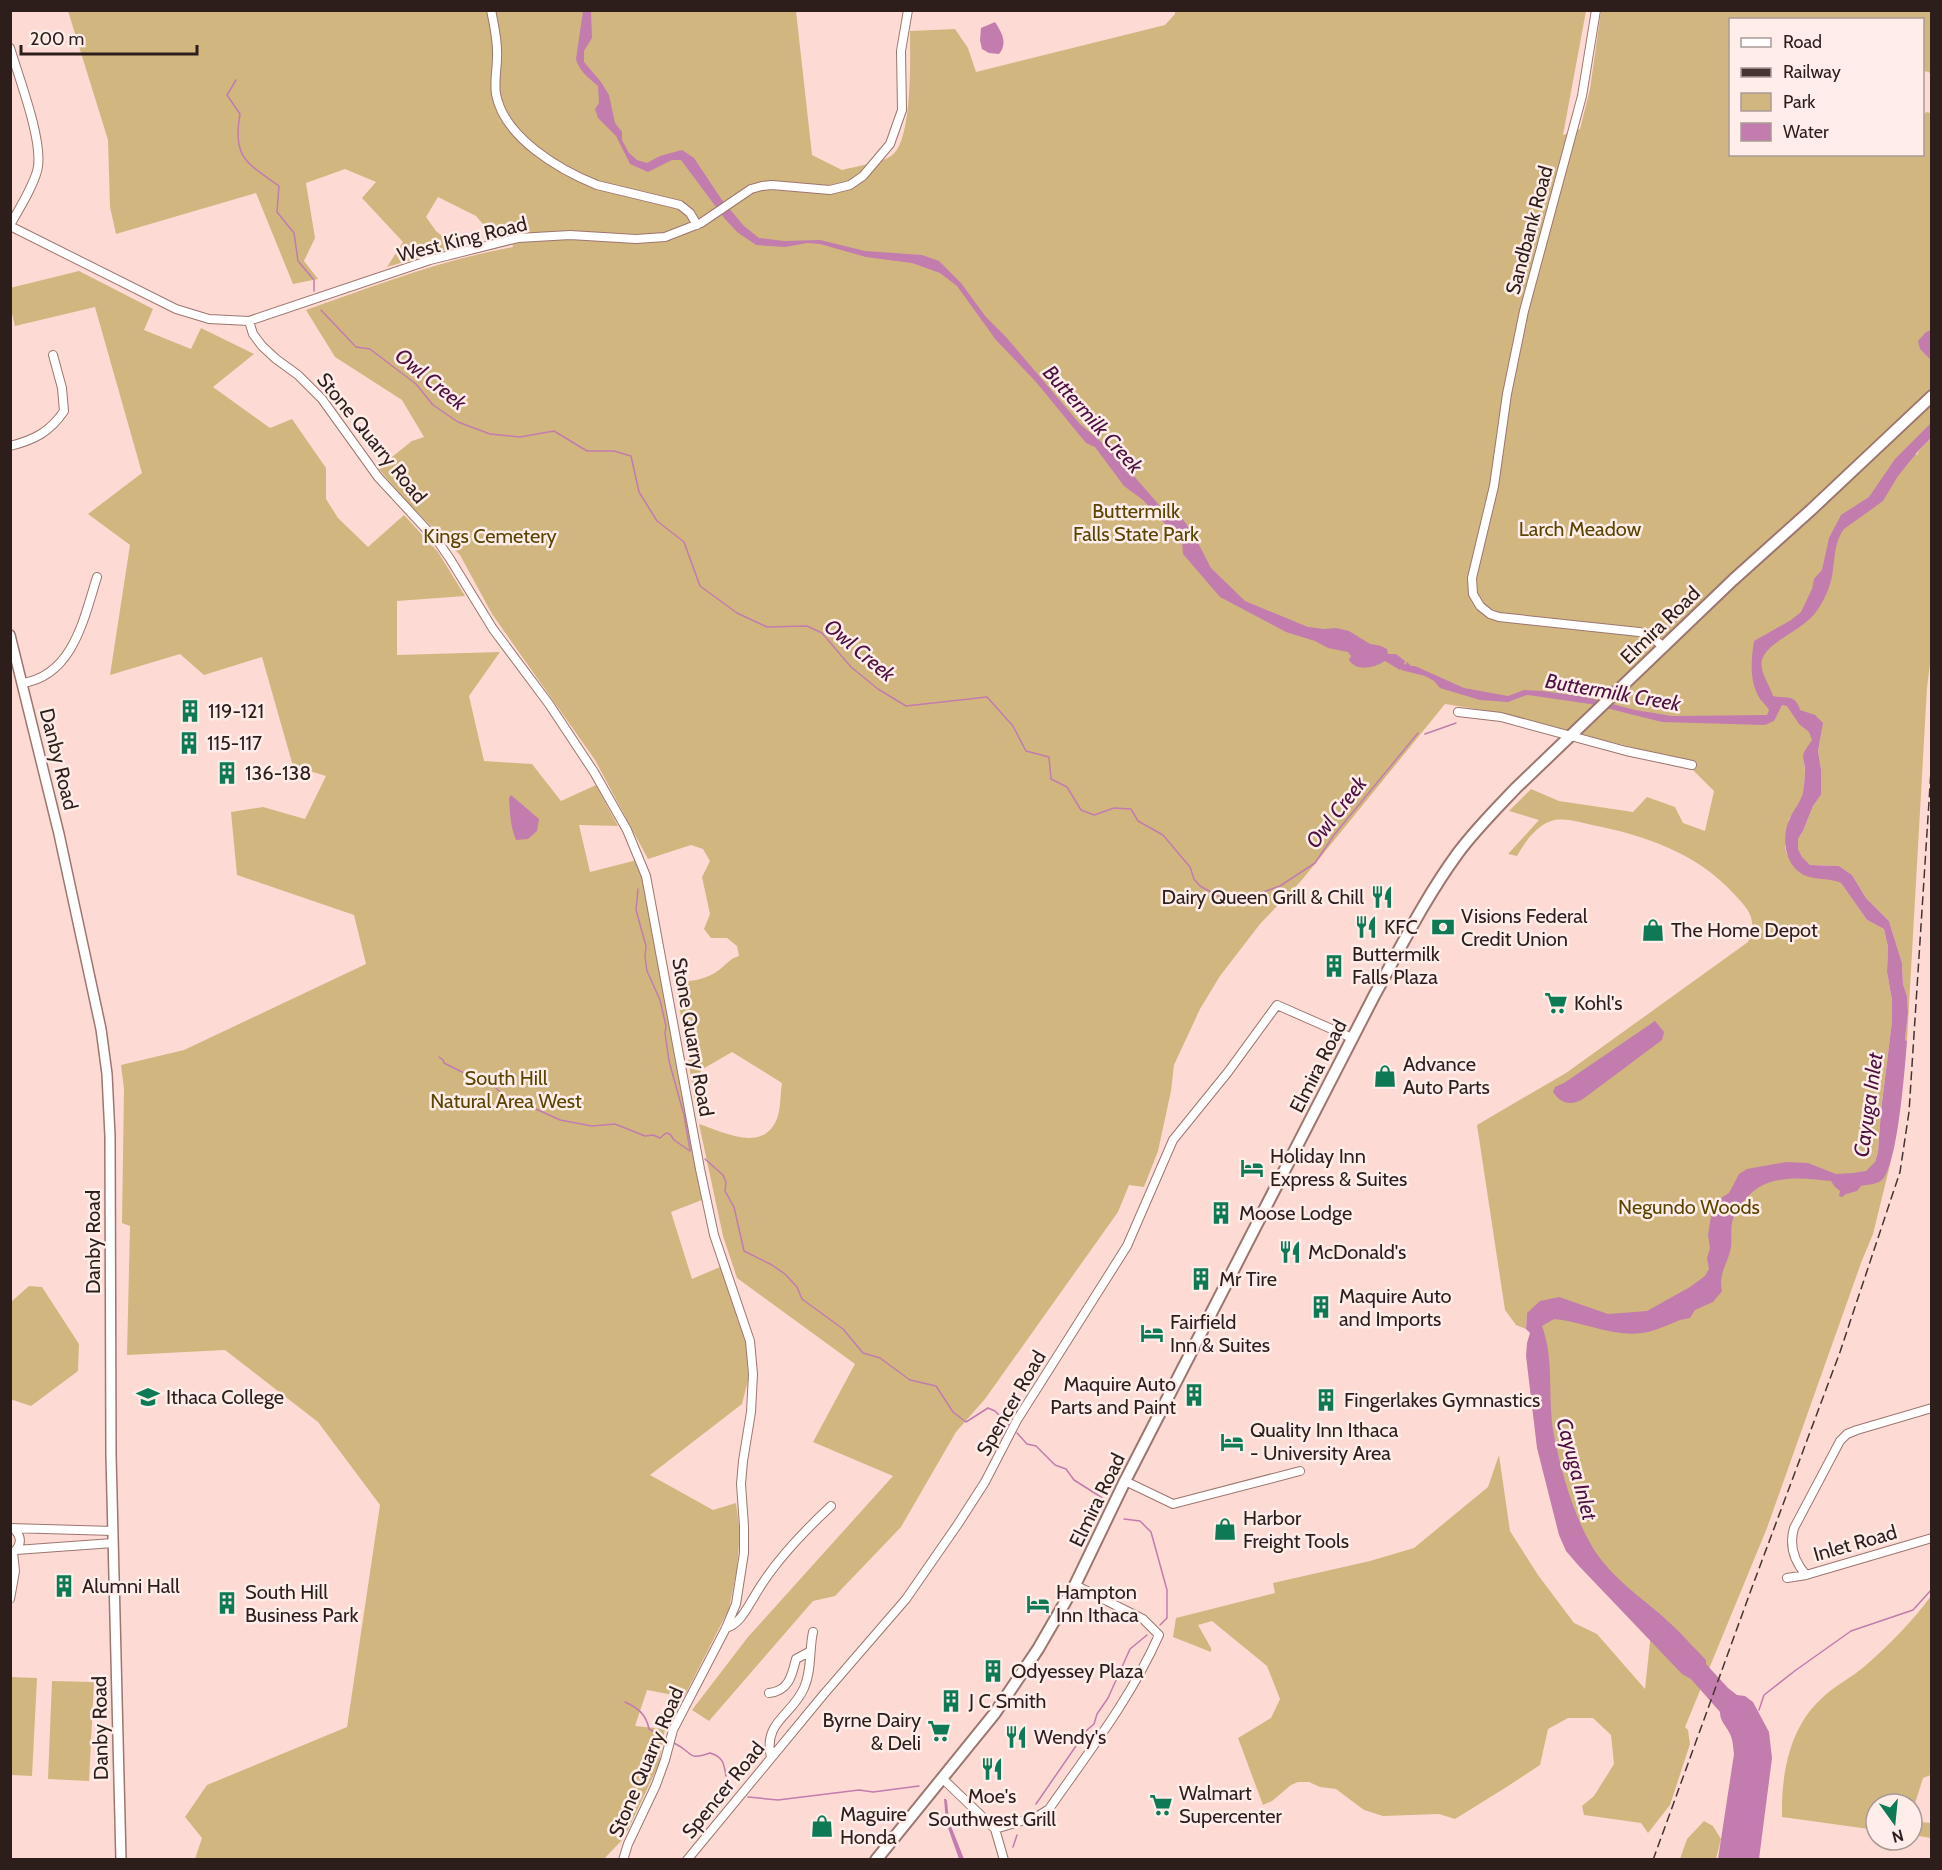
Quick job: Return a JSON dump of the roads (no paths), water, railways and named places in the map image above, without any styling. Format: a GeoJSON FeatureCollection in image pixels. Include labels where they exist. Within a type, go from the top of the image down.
{"type":"FeatureCollection","features":[{"type":"Feature","properties":{"kind":"highway","name":"Elmira Road"},"geometry":{"type":"LineString","coordinates":[[876,1860],[981,1732],[1024,1672],[1076,1585],[1125,1481],[1414,919],[1458,853],[1491,814],[1569,737],[1932,396]]}},
{"type":"Feature","properties":{"kind":"main road","name":"Danby Road"},"geometry":{"type":"LineString","coordinates":[[10,635],[78,920],[101,1029],[107,1074],[110,1146],[113,1543],[120,1731],[121,1860]]}},
{"type":"Feature","properties":{"kind":"street"},"geometry":{"type":"LineString","coordinates":[[491,10],[497,49],[496,93],[502,110],[522,138],[538,153],[585,180],[680,205],[690,213],[697,225]]}},
{"type":"Feature","properties":{"kind":"street","name":"West King Road"},"geometry":{"type":"LineString","coordinates":[[10,225],[176,309],[209,319],[249,321],[430,260],[518,238],[570,235],[651,239],[665,237],[697,225],[751,189],[772,185],[830,190],[850,185],[863,176],[890,144],[902,110],[901,51],[908,10]]}},
{"type":"Feature","properties":{"kind":"street","name":"Sandbank Road"},"geometry":{"type":"LineString","coordinates":[[1596,10],[1582,96],[1524,311],[1507,394],[1494,486],[1472,578],[1473,594],[1480,606],[1490,614],[1504,619],[1640,632],[1647,634],[1664,647]]}},
{"type":"Feature","properties":{"kind":"street"},"geometry":{"type":"LineString","coordinates":[[10,48],[35,135],[38,168],[10,225]]}},
{"type":"Feature","properties":{"kind":"street","name":"Stone Quarry Road"},"geometry":{"type":"LineString","coordinates":[[249,321],[253,334],[262,346],[322,399],[378,477],[439,543],[493,629],[549,704],[586,760],[638,852],[652,901],[700,1169],[714,1234],[746,1326],[752,1356],[751,1412],[741,1484],[744,1553],[736,1604],[673,1730],[656,1785],[628,1844],[623,1860]]}},
{"type":"Feature","properties":{"kind":"street"},"geometry":{"type":"LineString","coordinates":[[10,447],[33,441],[46,432],[64,411],[62,388],[53,355]]}},
{"type":"Feature","properties":{"kind":"street"},"geometry":{"type":"LineString","coordinates":[[22,683],[49,673],[68,654],[98,577]]}},
{"type":"Feature","properties":{"kind":"street"},"geometry":{"type":"LineString","coordinates":[[1458,712],[1501,717],[1569,737],[1692,765]]}},
{"type":"Feature","properties":{"kind":"street","name":"Spencer Road"},"geometry":{"type":"LineString","coordinates":[[692,1858],[771,1758],[906,1599],[958,1524],[985,1482],[1017,1420],[1127,1246],[1173,1140],[1228,1072],[1277,1005],[1352,1038]]}},
{"type":"Feature","properties":{"kind":"street"},"geometry":{"type":"LineString","coordinates":[[1806,1575],[1799,1567],[1795,1557],[1792,1537],[1794,1528],[1840,1441],[1847,1434],[1857,1430],[1932,1408]]}},
{"type":"Feature","properties":{"kind":"street"},"geometry":{"type":"LineString","coordinates":[[1125,1481],[1173,1504],[1300,1471]]}},
{"type":"Feature","properties":{"kind":"street"},"geometry":{"type":"LineString","coordinates":[[726,1628],[733,1626],[739,1620],[764,1579],[831,1506]]}},
{"type":"Feature","properties":{"kind":"street"},"geometry":{"type":"LineString","coordinates":[[12,1529],[113,1531]]}},
{"type":"Feature","properties":{"kind":"street"},"geometry":{"type":"LineString","coordinates":[[10,1599],[15,1570],[13,1552],[20,1539],[12,1529]]}},
{"type":"Feature","properties":{"kind":"street","name":"Inlet Road"},"geometry":{"type":"LineString","coordinates":[[1787,1578],[1806,1575],[1932,1538]]}},
{"type":"Feature","properties":{"kind":"street"},"geometry":{"type":"LineString","coordinates":[[13,1552],[113,1543]]}},
{"type":"Feature","properties":{"kind":"street"},"geometry":{"type":"LineString","coordinates":[[995,1829],[1038,1816],[1049,1809],[1118,1710],[1159,1635],[1143,1619],[1076,1585]]}},
{"type":"Feature","properties":{"kind":"street"},"geometry":{"type":"LineString","coordinates":[[771,1758],[768,1741],[771,1734],[804,1689],[810,1665],[813,1632]]}},
{"type":"Feature","properties":{"kind":"street"},"geometry":{"type":"LineString","coordinates":[[769,1693],[776,1692],[789,1683],[793,1676],[796,1659],[810,1652]]}},
{"type":"Feature","properties":{"kind":"street"},"geometry":{"type":"LineString","coordinates":[[942,1779],[995,1829],[1004,1860]]}},
{"type":"Feature","properties":{"kind":"water"},"geometry":{"type":"Polygon","coordinates":[[[583,11],[591,11],[592,38],[584,51],[584,62],[609,95],[615,123],[622,132],[622,140],[629,153],[637,160],[647,163],[660,156],[682,150],[694,158],[722,200],[744,226],[759,238],[784,241],[820,240],[865,251],[922,255],[939,261],[961,283],[986,317],[1006,337],[1080,424],[1112,451],[1167,514],[1177,514],[1182,519],[1191,536],[1195,537],[1211,568],[1245,601],[1308,627],[1349,631],[1370,644],[1387,649],[1388,654],[1396,654],[1405,661],[1405,665],[1407,662],[1411,666],[1464,688],[1508,696],[1524,690],[1542,691],[1586,697],[1635,710],[1672,716],[1767,715],[1769,710],[1756,692],[1752,678],[1754,641],[1801,612],[1812,589],[1814,579],[1822,570],[1829,538],[1841,515],[1869,497],[1895,459],[1931,423],[1931,438],[1898,476],[1883,501],[1844,529],[1836,548],[1830,586],[1816,612],[1773,645],[1763,657],[1762,662],[1763,672],[1773,696],[1793,699],[1800,710],[1815,715],[1823,723],[1818,751],[1821,795],[1813,806],[1798,839],[1798,849],[1810,865],[1839,866],[1852,875],[1866,898],[1889,921],[1902,963],[1908,1013],[1905,1071],[1897,1134],[1888,1169],[1881,1181],[1861,1186],[1857,1191],[1842,1197],[1839,1196],[1840,1191],[1831,1181],[1780,1180],[1758,1188],[1748,1196],[1734,1217],[1730,1253],[1721,1279],[1722,1291],[1713,1302],[1695,1310],[1690,1318],[1636,1334],[1613,1332],[1554,1319],[1542,1326],[1550,1366],[1552,1421],[1557,1450],[1566,1484],[1586,1535],[1603,1562],[1680,1633],[1706,1660],[1706,1664],[1728,1688],[1753,1702],[1769,1732],[1772,1758],[1759,1859],[1718,1859],[1734,1754],[1731,1736],[1722,1721],[1720,1712],[1691,1679],[1682,1674],[1566,1551],[1559,1535],[1537,1448],[1526,1356],[1530,1333],[1526,1329],[1527,1313],[1540,1301],[1559,1297],[1608,1314],[1647,1311],[1690,1287],[1705,1276],[1709,1269],[1708,1235],[1712,1210],[1721,1198],[1729,1193],[1739,1174],[1747,1169],[1786,1162],[1808,1163],[1836,1174],[1866,1171],[1875,1162],[1892,1021],[1892,1000],[1887,972],[1888,947],[1884,929],[1867,920],[1841,883],[1802,874],[1790,861],[1787,853],[1785,835],[1790,818],[1803,793],[1805,770],[1803,756],[1812,740],[1809,732],[1799,724],[1787,706],[1782,705],[1774,721],[1765,725],[1662,722],[1590,704],[1527,695],[1508,702],[1480,700],[1440,688],[1425,676],[1401,670],[1402,667],[1400,670],[1385,661],[1371,667],[1356,666],[1349,660],[1351,656],[1348,652],[1328,648],[1315,641],[1286,632],[1220,597],[1183,554],[1182,542],[1143,500],[1124,486],[1095,447],[1086,443],[1036,382],[996,340],[957,286],[940,273],[912,263],[866,257],[820,244],[807,243],[785,247],[756,245],[737,232],[725,219],[681,160],[672,160],[648,172],[630,164],[616,136],[598,118],[595,109],[599,103],[598,86],[587,77],[577,63],[583,11]]]}},
{"type":"Feature","properties":{"kind":"water"},"geometry":{"type":"Polygon","coordinates":[[[995,22],[1004,42],[999,54],[989,53],[982,49],[980,40],[981,28],[995,22]]]}},
{"type":"Feature","properties":{"kind":"water"},"geometry":{"type":"Polygon","coordinates":[[[1931,330],[1931,360],[1920,349],[1918,341],[1931,330]]]}},
{"type":"Feature","properties":{"kind":"water"},"geometry":{"type":"Polygon","coordinates":[[[511,795],[539,819],[537,831],[528,839],[516,840],[511,819],[509,798],[511,795]]]}},
{"type":"Feature","properties":{"kind":"water"},"geometry":{"type":"Polygon","coordinates":[[[1655,1021],[1664,1032],[1662,1040],[1583,1099],[1574,1103],[1566,1103],[1553,1092],[1555,1087],[1655,1021]]]}},
{"type":"Feature","properties":{"kind":"water"},"geometry":{"type":"Polygon","coordinates":[[[944,1799],[947,1801],[949,1821],[964,1859],[959,1859],[946,1822],[944,1799]]]}},
{"type":"Feature","properties":{"kind":"waterway","name":"Owl Creek"},"geometry":{"type":"LineString","coordinates":[[236,80],[227,95],[240,114],[238,129],[240,150],[250,165],[279,186],[277,212],[294,233],[298,261],[314,280],[314,291]]}},
{"type":"Feature","properties":{"kind":"waterway","name":"Owl Creek"},"geometry":{"type":"LineString","coordinates":[[321,310],[356,347],[370,349],[416,384],[433,405],[458,422],[490,434],[520,437],[554,431],[587,451],[614,451],[631,456],[639,492],[657,521],[684,542],[700,586],[737,613],[767,627],[807,626],[822,633],[851,667],[878,689],[906,706],[987,697],[1013,726],[1026,751],[1049,757],[1051,779],[1067,787],[1081,810],[1094,815],[1114,808],[1131,809],[1138,821],[1163,835],[1190,867],[1194,879],[1200,886],[1218,896],[1228,899],[1249,897],[1280,886],[1315,863],[1334,835],[1418,733]]}},
{"type":"Feature","properties":{"kind":"waterway","name":"Owl Creek"},"geometry":{"type":"LineString","coordinates":[[1425,734],[1456,723]]}},
{"type":"Feature","properties":{"kind":"waterway"},"geometry":{"type":"LineString","coordinates":[[638,889],[636,910],[646,946],[647,971],[660,1000],[666,1026],[669,1061],[684,1115],[690,1150]]}},
{"type":"Feature","properties":{"kind":"waterway"},"geometry":{"type":"LineString","coordinates":[[439,1057],[444,1063],[472,1077],[486,1078],[508,1100],[525,1104],[560,1120],[592,1126],[615,1124],[645,1136],[653,1135],[660,1138],[666,1133],[690,1151]]}},
{"type":"Feature","properties":{"kind":"waterway"},"geometry":{"type":"LineString","coordinates":[[705,1159],[723,1175],[726,1182],[725,1191],[734,1207],[744,1251],[785,1274],[797,1287],[802,1299],[843,1329],[863,1353],[880,1358],[910,1380],[936,1386],[953,1412],[966,1422],[988,1408],[995,1411],[1009,1425]]}},
{"type":"Feature","properties":{"kind":"waterway"},"geometry":{"type":"LineString","coordinates":[[1017,1433],[1027,1444],[1036,1446],[1055,1465],[1066,1469],[1074,1480],[1104,1499]]}},
{"type":"Feature","properties":{"kind":"waterway"},"geometry":{"type":"LineString","coordinates":[[1124,1519],[1140,1521],[1151,1532],[1167,1590],[1167,1618],[1160,1625]]}},
{"type":"Feature","properties":{"kind":"waterway"},"geometry":{"type":"LineString","coordinates":[[1759,1710],[1764,1695],[1851,1631],[1913,1610],[1932,1589]]}},
{"type":"Feature","properties":{"kind":"waterway"},"geometry":{"type":"LineString","coordinates":[[1036,1804],[1087,1730],[1094,1724],[1130,1649],[1147,1635]]}},
{"type":"Feature","properties":{"kind":"waterway"},"geometry":{"type":"LineString","coordinates":[[625,1702],[641,1712],[649,1729],[658,1734]]}},
{"type":"Feature","properties":{"kind":"waterway"},"geometry":{"type":"LineString","coordinates":[[674,1743],[694,1756],[710,1753],[718,1756],[726,1776]]}},
{"type":"Feature","properties":{"kind":"waterway"},"geometry":{"type":"LineString","coordinates":[[748,1797],[778,1800],[859,1790],[873,1792],[919,1786]]}},
{"type":"Feature","properties":{"kind":"waterway"},"geometry":{"type":"LineString","coordinates":[[1013,1847],[1017,1835]]}},
{"type":"Feature","properties":{"kind":"railway"},"geometry":{"type":"LineString","coordinates":[[1653,1860],[1840,1352],[1900,1172],[1909,1112],[1932,755]]}},
{"type":"Feature","properties":{"kind":"place","name":"119-121"},"geometry":{"type":"Point","coordinates":[190,711]}},
{"type":"Feature","properties":{"kind":"place","name":"115-117"},"geometry":{"type":"Point","coordinates":[189,743]}},
{"type":"Feature","properties":{"kind":"place","name":"136-138"},"geometry":{"type":"Point","coordinates":[227,773]}},
{"type":"Feature","properties":{"kind":"place","name":"Dairy Queen Grill & Chill"},"geometry":{"type":"Point","coordinates":[1382,897]}},
{"type":"Feature","properties":{"kind":"place","name":"KFC"},"geometry":{"type":"Point","coordinates":[1366,927]}},
{"type":"Feature","properties":{"kind":"place","name":"Visions Federal Credit Union"},"geometry":{"type":"Point","coordinates":[1443,927]}},
{"type":"Feature","properties":{"kind":"place","name":"The Home Depot"},"geometry":{"type":"Point","coordinates":[1653,930]}},
{"type":"Feature","properties":{"kind":"place","name":"Buttermilk Falls Plaza"},"geometry":{"type":"Point","coordinates":[1334,966]}},
{"type":"Feature","properties":{"kind":"place","name":"Kohl's"},"geometry":{"type":"Point","coordinates":[1556,1003]}},
{"type":"Feature","properties":{"kind":"place","name":"Advance Auto Parts"},"geometry":{"type":"Point","coordinates":[1385,1076]}},
{"type":"Feature","properties":{"kind":"place","name":"Holiday Inn Express & Suites"},"geometry":{"type":"Point","coordinates":[1252,1168]}},
{"type":"Feature","properties":{"kind":"place","name":"Moose Lodge"},"geometry":{"type":"Point","coordinates":[1221,1213]}},
{"type":"Feature","properties":{"kind":"place","name":"McDonald's"},"geometry":{"type":"Point","coordinates":[1290,1252]}},
{"type":"Feature","properties":{"kind":"place","name":"Mr Tire"},"geometry":{"type":"Point","coordinates":[1201,1279]}},
{"type":"Feature","properties":{"kind":"place","name":"Maquire Auto and Imports"},"geometry":{"type":"Point","coordinates":[1321,1307]}},
{"type":"Feature","properties":{"kind":"place","name":"Fairfield Inn & Suites"},"geometry":{"type":"Point","coordinates":[1152,1333]}},
{"type":"Feature","properties":{"kind":"place","name":"Maquire Auto Parts and Paint"},"geometry":{"type":"Point","coordinates":[1194,1395]}},
{"type":"Feature","properties":{"kind":"place","name":"Ithaca College"},"geometry":{"type":"Point","coordinates":[148,1397]}},
{"type":"Feature","properties":{"kind":"place","name":"Fingerlakes Gymnastics"},"geometry":{"type":"Point","coordinates":[1326,1400]}},
{"type":"Feature","properties":{"kind":"place","name":"Quality Inn Ithaca - University Area"},"geometry":{"type":"Point","coordinates":[1232,1442]}},
{"type":"Feature","properties":{"kind":"place","name":"Harbor Freight Tools"},"geometry":{"type":"Point","coordinates":[1225,1529]}},
{"type":"Feature","properties":{"kind":"place","name":"Alumni Hall"},"geometry":{"type":"Point","coordinates":[64,1586]}},
{"type":"Feature","properties":{"kind":"place","name":"South Hill Business Park"},"geometry":{"type":"Point","coordinates":[227,1603]}},
{"type":"Feature","properties":{"kind":"place","name":"Hampton Inn Ithaca"},"geometry":{"type":"Point","coordinates":[1038,1604]}},
{"type":"Feature","properties":{"kind":"place","name":"Odyessey Plaza"},"geometry":{"type":"Point","coordinates":[993,1671]}},
{"type":"Feature","properties":{"kind":"place","name":"J C Smith"},"geometry":{"type":"Point","coordinates":[951,1701]}},
{"type":"Feature","properties":{"kind":"place","name":"Byrne Dairy & Deli"},"geometry":{"type":"Point","coordinates":[939,1731]}},
{"type":"Feature","properties":{"kind":"place","name":"Wendy's"},"geometry":{"type":"Point","coordinates":[1016,1737]}},
{"type":"Feature","properties":{"kind":"place","name":"Moe's Southwest Grill"},"geometry":{"type":"Point","coordinates":[992,1769]}},
{"type":"Feature","properties":{"kind":"place","name":"Walmart Supercenter"},"geometry":{"type":"Point","coordinates":[1161,1805]}},
{"type":"Feature","properties":{"kind":"place","name":"Maguire Honda"},"geometry":{"type":"Point","coordinates":[822,1826]}},
{"type":"Feature","properties":{"kind":"water label","name":"Buttermilk Creek"},"geometry":{"type":"Point","coordinates":[1093,419]}},
{"type":"Feature","properties":{"kind":"water label","name":"Buttermilk Creek"},"geometry":{"type":"Point","coordinates":[1613,692]}},
{"type":"Feature","properties":{"kind":"water label","name":"Cayuga Inlet"},"geometry":{"type":"Point","coordinates":[1868,1105]}},
{"type":"Feature","properties":{"kind":"water label","name":"Cayuga Inlet"},"geometry":{"type":"Point","coordinates":[1577,1469]}},
{"type":"Feature","properties":{"kind":"park label","name":"Buttermilk Falls State Park"},"geometry":{"type":"Point","coordinates":[1136,522]}},
{"type":"Feature","properties":{"kind":"park label","name":"Larch Meadow"},"geometry":{"type":"Point","coordinates":[1580,529]}},
{"type":"Feature","properties":{"kind":"park label","name":"Kings Cemetery"},"geometry":{"type":"Point","coordinates":[490,536]}},
{"type":"Feature","properties":{"kind":"park label","name":"South Hill Natural Area West"},"geometry":{"type":"Point","coordinates":[506,1090]}},
{"type":"Feature","properties":{"kind":"park label","name":"Negundo Woods"},"geometry":{"type":"Point","coordinates":[1689,1207]}}]}
